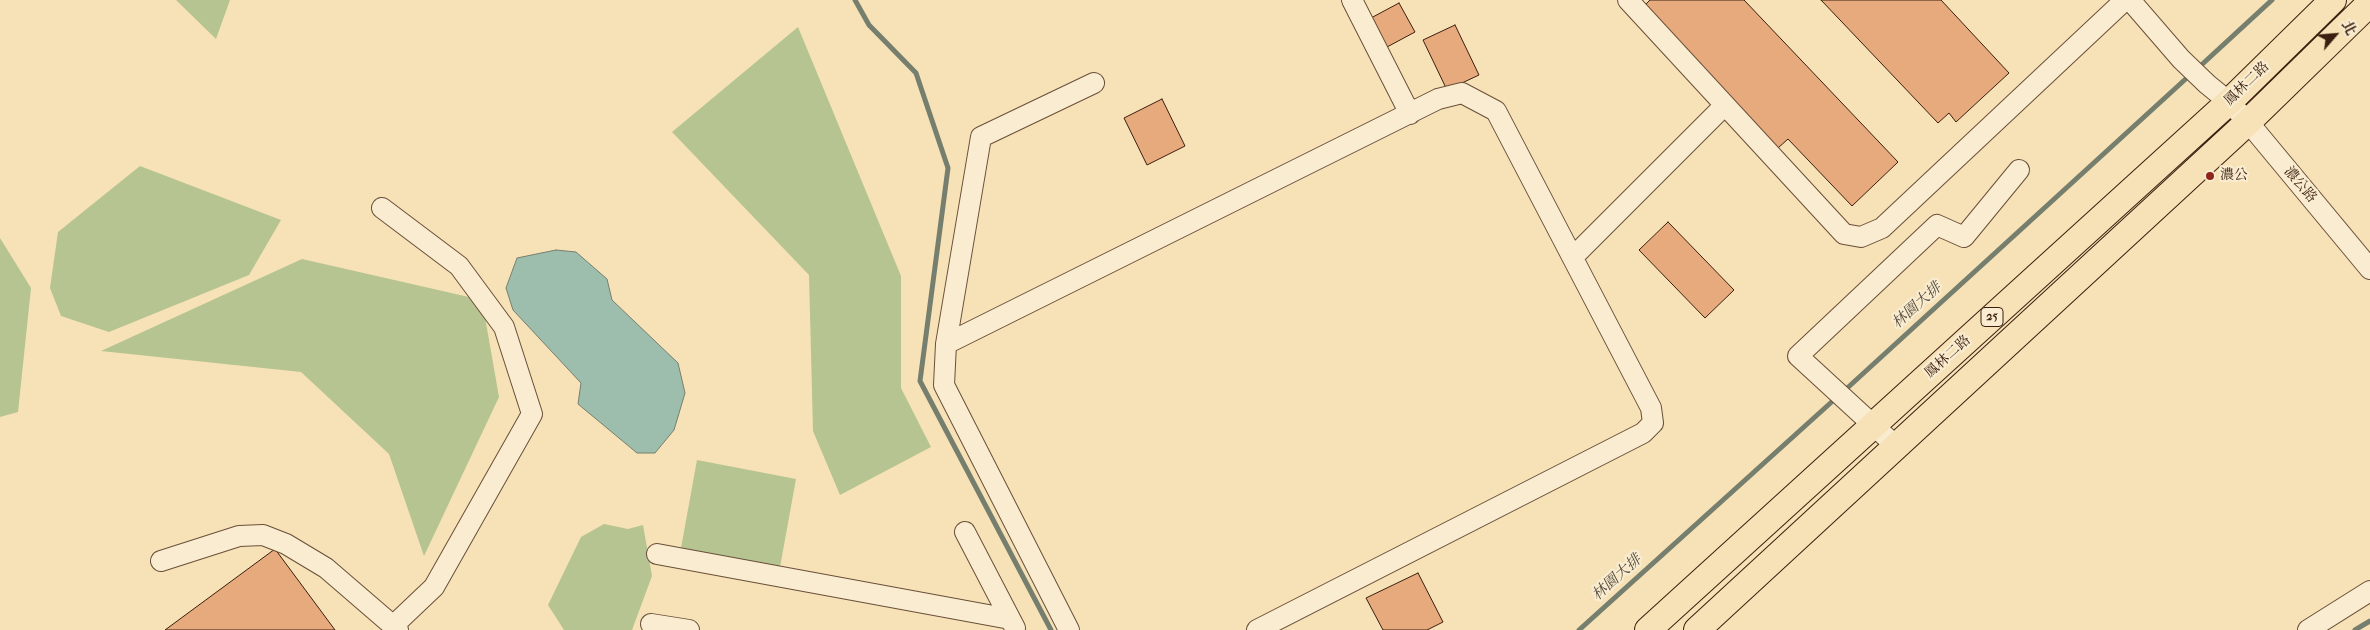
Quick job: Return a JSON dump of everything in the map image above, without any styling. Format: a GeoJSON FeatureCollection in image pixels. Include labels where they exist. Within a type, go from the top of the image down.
{"type":"FeatureCollection","features":[{"type":"Feature","properties":{"kind":"main road","name":"鳳林二路"},"geometry":{"type":"LineString","coordinates":[[1648,630],[1865,419],[2229,102],[2333,0]]}},
{"type":"Feature","properties":{"kind":"main road","name":"鳳林二路"},"geometry":{"type":"LineString","coordinates":[[1698,630],[2248,122],[2370,3]]}},
{"type":"Feature","properties":{"kind":"street"},"geometry":{"type":"LineString","coordinates":[[1352,0],[1410,114]]}},
{"type":"Feature","properties":{"kind":"street"},"geometry":{"type":"LineString","coordinates":[[1628,0],[1844,234],[1861,237],[1882,228],[2125,0]]}},
{"type":"Feature","properties":{"kind":"street","name":"濃公路"},"geometry":{"type":"LineString","coordinates":[[2130,0],[2194,71],[2248,122],[2370,269]]}},
{"type":"Feature","properties":{"kind":"street"},"geometry":{"type":"LineString","coordinates":[[1069,630],[944,385],[946,344],[981,137],[1094,83]]}},
{"type":"Feature","properties":{"kind":"street"},"geometry":{"type":"LineString","coordinates":[[946,344],[1438,99],[1462,93],[1496,111],[1651,408],[1653,422],[1643,433],[1256,630]]}},
{"type":"Feature","properties":{"kind":"street"},"geometry":{"type":"LineString","coordinates":[[1573,258],[1725,105]]}},
{"type":"Feature","properties":{"kind":"street"},"geometry":{"type":"LineString","coordinates":[[1897,446],[1865,419],[1798,356],[1937,225],[1964,236],[2019,170]]}},
{"type":"Feature","properties":{"kind":"street"},"geometry":{"type":"LineString","coordinates":[[161,561],[240,536],[263,535],[286,544],[326,568],[396,628],[434,587],[532,414],[504,327],[460,266],[382,208]]}},
{"type":"Feature","properties":{"kind":"street"},"geometry":{"type":"LineString","coordinates":[[965,532],[1013,624]]}},
{"type":"Feature","properties":{"kind":"street"},"geometry":{"type":"LineString","coordinates":[[657,554],[1013,624]]}},
{"type":"Feature","properties":{"kind":"street"},"geometry":{"type":"LineString","coordinates":[[2308,630],[2370,591]]}},
{"type":"Feature","properties":{"kind":"street"},"geometry":{"type":"LineString","coordinates":[[651,624],[689,630]]}},
{"type":"Feature","properties":{"kind":"green space"},"geometry":{"type":"Polygon","coordinates":[[[176,0],[230,0],[216,39],[176,0]]]}},
{"type":"Feature","properties":{"kind":"green space"},"geometry":{"type":"Polygon","coordinates":[[[798,27],[901,276],[901,388],[931,447],[840,495],[813,431],[809,275],[672,132],[798,27]]]}},
{"type":"Feature","properties":{"kind":"green space"},"geometry":{"type":"Polygon","coordinates":[[[140,166],[281,220],[249,275],[109,332],[61,316],[50,288],[58,232],[140,166]]]}},
{"type":"Feature","properties":{"kind":"green space"},"geometry":{"type":"Polygon","coordinates":[[[0,238],[31,288],[18,412],[0,417],[0,238]]]}},
{"type":"Feature","properties":{"kind":"green space"},"geometry":{"type":"Polygon","coordinates":[[[302,259],[482,300],[499,397],[424,556],[389,454],[301,372],[101,351],[302,259]]]}},
{"type":"Feature","properties":{"kind":"green space"},"geometry":{"type":"Polygon","coordinates":[[[697,460],[796,479],[780,567],[681,548],[697,460]]]}},
{"type":"Feature","properties":{"kind":"green space"},"geometry":{"type":"Polygon","coordinates":[[[604,524],[628,529],[643,525],[652,576],[632,630],[564,630],[548,605],[581,537],[604,524]]]}},
{"type":"Feature","properties":{"kind":"shaded area"},"geometry":{"type":"Polygon","coordinates":[[[556,250],[576,252],[607,279],[612,300],[678,363],[685,393],[674,430],[655,453],[637,453],[578,404],[581,383],[513,310],[506,288],[517,258],[556,250]]]}},
{"type":"Feature","properties":{"kind":"building"},"geometry":{"type":"Polygon","coordinates":[[[1650,0],[1744,0],[1898,162],[1852,206],[1788,139],[1778,148],[1643,7],[1650,0]]]}},
{"type":"Feature","properties":{"kind":"building"},"geometry":{"type":"Polygon","coordinates":[[[1821,0],[1941,0],[2009,73],[1956,122],[1949,113],[1938,123],[1821,0]]]}},
{"type":"Feature","properties":{"kind":"building"},"geometry":{"type":"Polygon","coordinates":[[[1399,3],[1415,32],[1387,47],[1371,18],[1399,3]]]}},
{"type":"Feature","properties":{"kind":"building"},"geometry":{"type":"Polygon","coordinates":[[[1455,25],[1479,75],[1447,90],[1423,40],[1455,25]]]}},
{"type":"Feature","properties":{"kind":"building"},"geometry":{"type":"Polygon","coordinates":[[[1162,99],[1185,146],[1147,165],[1124,118],[1162,99]]]}},
{"type":"Feature","properties":{"kind":"building"},"geometry":{"type":"Polygon","coordinates":[[[1668,222],[1734,290],[1705,318],[1639,250],[1668,222]]]}},
{"type":"Feature","properties":{"kind":"building"},"geometry":{"type":"Polygon","coordinates":[[[275,549],[335,630],[165,630],[275,549]]]}},
{"type":"Feature","properties":{"kind":"building"},"geometry":{"type":"Polygon","coordinates":[[[1418,573],[1443,622],[1427,630],[1383,630],[1366,598],[1418,573]]]}},
{"type":"Feature","properties":{"kind":"waterway"},"geometry":{"type":"LineString","coordinates":[[855,0],[869,25],[916,73],[948,168],[920,381],[1051,630]]}},
{"type":"Feature","properties":{"kind":"waterway","name":"林園大排"},"geometry":{"type":"LineString","coordinates":[[2197,69],[2272,0]]}},
{"type":"Feature","properties":{"kind":"waterway","name":"林園大排"},"geometry":{"type":"LineString","coordinates":[[1844,391],[2190,75]]}},
{"type":"Feature","properties":{"kind":"waterway","name":"林園大排"},"geometry":{"type":"LineString","coordinates":[[1579,630],[1836,398]]}},
{"type":"Feature","properties":{"kind":"waterway"},"geometry":{"type":"LineString","coordinates":[[2355,630],[2370,621]]}},
{"type":"Feature","properties":{"kind":"place","name":"濃公"},"geometry":{"type":"Point","coordinates":[2210,176]}}]}
